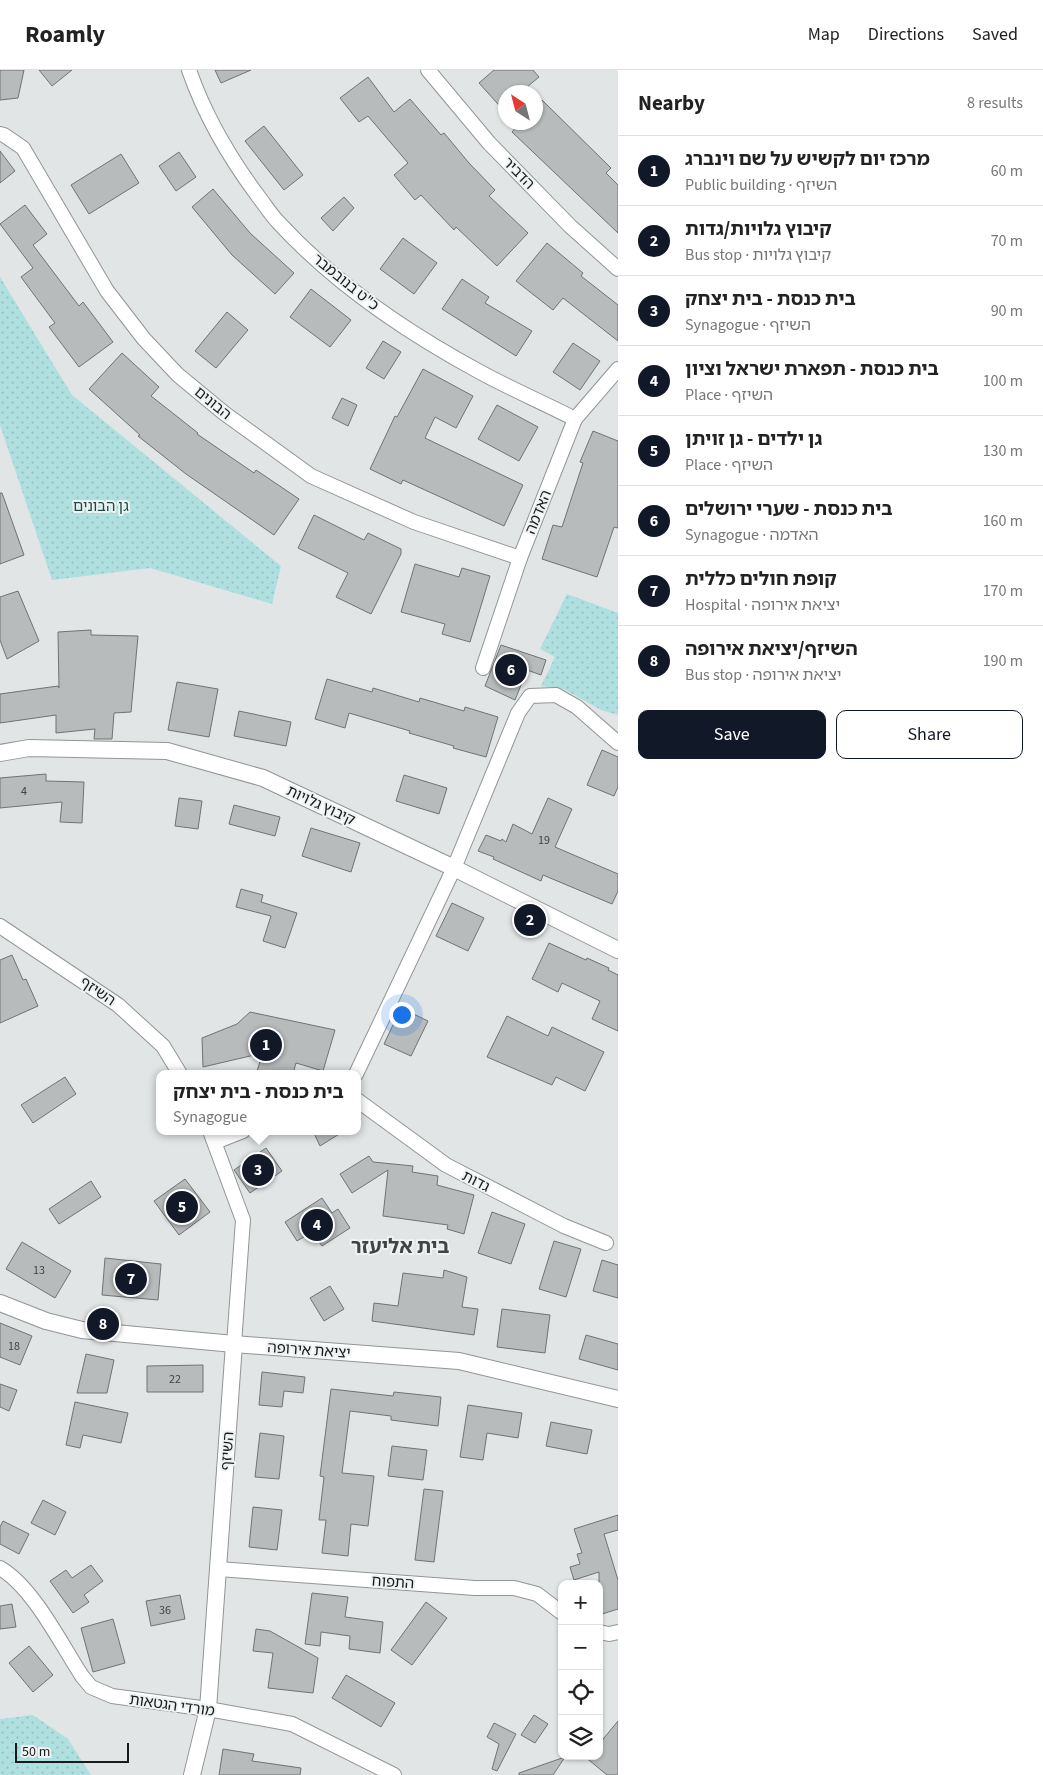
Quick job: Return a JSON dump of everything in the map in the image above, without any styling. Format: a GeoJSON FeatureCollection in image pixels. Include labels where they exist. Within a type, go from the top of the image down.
{"type":"FeatureCollection","features":[{"type":"Feature","properties":{"kind":"street","name":"כ\"ט בנובמבר"},"geometry":{"type":"LineString","coordinates":[[189,70],[198,96],[220,140],[249,184],[278,222],[320,263],[360,297],[411,332],[480,372],[575,419]]}},
{"type":"Feature","properties":{"kind":"street","name":"הדביר"},"geometry":{"type":"LineString","coordinates":[[428,70],[489,143],[570,226],[618,269]]}},
{"type":"Feature","properties":{"kind":"street","name":"הבונים"},"geometry":{"type":"LineString","coordinates":[[0,134],[22,148],[107,290],[144,340],[178,375],[311,476],[414,522],[520,558]]}},
{"type":"Feature","properties":{"kind":"street","name":"האדמה"},"geometry":{"type":"LineString","coordinates":[[483,668],[520,558],[575,419],[618,369]]}},
{"type":"Feature","properties":{"kind":"street"},"geometry":{"type":"LineString","coordinates":[[358,1070],[454,868],[518,713],[530,696],[556,696],[577,707],[618,743]]}},
{"type":"Feature","properties":{"kind":"street","name":"קיבוץ גלויות"},"geometry":{"type":"LineString","coordinates":[[0,753],[29,748],[167,751],[263,778],[454,868],[618,950]]}},
{"type":"Feature","properties":{"kind":"street","name":"השיזף"},"geometry":{"type":"LineString","coordinates":[[0,926],[118,1005],[163,1046],[178,1070]]}},
{"type":"Feature","properties":{"kind":"street","name":"גדות"},"geometry":{"type":"LineString","coordinates":[[361,1103],[446,1165],[564,1226],[606,1242]]}},
{"type":"Feature","properties":{"kind":"street","name":"השיזף"},"geometry":{"type":"LineString","coordinates":[[192,1775],[208,1709],[243,1220],[213,1136]]}},
{"type":"Feature","properties":{"kind":"street","name":"יציאת אירופה"},"geometry":{"type":"LineString","coordinates":[[0,1303],[46,1321],[82,1330],[459,1361],[618,1399]]}},
{"type":"Feature","properties":{"kind":"street","name":"מורדי הגטאות"},"geometry":{"type":"LineString","coordinates":[[0,1568],[12,1575],[32,1598],[91,1687],[112,1696],[208,1709],[292,1724],[394,1775]]}},
{"type":"Feature","properties":{"kind":"street","name":"התפוח"},"geometry":{"type":"LineString","coordinates":[[218,1569],[475,1588],[514,1588],[536,1594],[558,1610]]}},
{"type":"Feature","properties":{"kind":"street"},"geometry":{"type":"LineString","coordinates":[[603,1633],[609,1634],[618,1632]]}},
{"type":"Feature","properties":{"kind":"green space","name":"גן הבונים"},"geometry":{"type":"Polygon","coordinates":[[[0,277],[72,395],[281,566],[272,604],[150,568],[52,580],[0,425],[0,277]]]}},
{"type":"Feature","properties":{"kind":"green space"},"geometry":{"type":"Polygon","coordinates":[[[567,594],[618,613],[618,715],[601,710],[564,689],[541,686],[555,657],[540,649],[567,594]]]}},
{"type":"Feature","properties":{"kind":"green space"},"geometry":{"type":"Polygon","coordinates":[[[33,1715],[68,1739],[91,1775],[0,1775],[0,1719],[33,1715]]]}},
{"type":"Feature","properties":{"kind":"building"},"geometry":{"type":"Polygon","coordinates":[[[0,70],[24,70],[18,98],[0,100],[0,70]]]}},
{"type":"Feature","properties":{"kind":"building"},"geometry":{"type":"Polygon","coordinates":[[[39,70],[72,70],[52,86],[39,70]]]}},
{"type":"Feature","properties":{"kind":"building"},"geometry":{"type":"Polygon","coordinates":[[[215,70],[251,70],[221,83],[215,70]]]}},
{"type":"Feature","properties":{"kind":"building"},"geometry":{"type":"Polygon","coordinates":[[[494,70],[533,70],[539,77],[529,85],[498,85],[498,104],[479,83],[494,70]]]}},
{"type":"Feature","properties":{"kind":"building"},"geometry":{"type":"Polygon","coordinates":[[[368,77],[394,112],[410,99],[441,135],[444,133],[495,190],[489,196],[528,233],[497,266],[456,227],[454,230],[421,195],[415,200],[394,175],[408,163],[368,116],[359,122],[340,98],[368,77]]]}},
{"type":"Feature","properties":{"kind":"building"},"geometry":{"type":"Polygon","coordinates":[[[543,101],[611,168],[606,173],[618,185],[618,233],[512,132],[514,130],[543,130],[543,101]]]}},
{"type":"Feature","properties":{"kind":"building"},"geometry":{"type":"Polygon","coordinates":[[[264,126],[303,175],[284,190],[245,141],[264,126]]]}},
{"type":"Feature","properties":{"kind":"building"},"geometry":{"type":"Polygon","coordinates":[[[0,151],[15,171],[0,183],[0,151]]]}},
{"type":"Feature","properties":{"kind":"building"},"geometry":{"type":"Polygon","coordinates":[[[179,152],[196,177],[176,191],[159,166],[179,152]]]}},
{"type":"Feature","properties":{"kind":"building"},"geometry":{"type":"Polygon","coordinates":[[[121,154],[139,183],[89,214],[71,185],[121,154]]]}},
{"type":"Feature","properties":{"kind":"building"},"geometry":{"type":"Polygon","coordinates":[[[213,189],[250,233],[294,273],[275,294],[232,255],[192,207],[213,189]]]}},
{"type":"Feature","properties":{"kind":"building"},"geometry":{"type":"Polygon","coordinates":[[[344,197],[354,208],[333,231],[321,218],[344,197]]]}},
{"type":"Feature","properties":{"kind":"building"},"geometry":{"type":"Polygon","coordinates":[[[25,205],[47,234],[33,245],[79,306],[83,302],[113,342],[79,367],[49,327],[55,323],[21,277],[33,268],[0,224],[25,205]]]}},
{"type":"Feature","properties":{"kind":"building"},"geometry":{"type":"Polygon","coordinates":[[[403,238],[437,263],[414,294],[380,269],[403,238]]]}},
{"type":"Feature","properties":{"kind":"building"},"geometry":{"type":"Polygon","coordinates":[[[547,243],[583,273],[581,276],[618,305],[618,341],[563,298],[553,310],[516,281],[547,243]]]}},
{"type":"Feature","properties":{"kind":"building"},"geometry":{"type":"Polygon","coordinates":[[[462,279],[489,297],[485,303],[532,331],[516,356],[442,309],[462,279]]]}},
{"type":"Feature","properties":{"kind":"building"},"geometry":{"type":"Polygon","coordinates":[[[311,289],[351,320],[330,347],[290,317],[311,289]]]}},
{"type":"Feature","properties":{"kind":"building"},"geometry":{"type":"Polygon","coordinates":[[[227,312],[248,330],[216,368],[195,351],[227,312]]]}},
{"type":"Feature","properties":{"kind":"building"},"geometry":{"type":"Polygon","coordinates":[[[383,341],[401,352],[384,379],[366,368],[383,341]]]}},
{"type":"Feature","properties":{"kind":"building"},"geometry":{"type":"Polygon","coordinates":[[[573,343],[600,361],[580,390],[553,372],[573,343]]]}},
{"type":"Feature","properties":{"kind":"building"},"geometry":{"type":"Polygon","coordinates":[[[122,353],[159,387],[151,396],[197,434],[254,473],[256,470],[299,499],[274,535],[186,474],[138,436],[140,435],[89,389],[122,353]]]}},
{"type":"Feature","properties":{"kind":"building"},"geometry":{"type":"Polygon","coordinates":[[[423,369],[473,396],[456,428],[435,417],[425,438],[523,485],[504,526],[403,480],[401,484],[370,469],[395,416],[397,417],[423,369]]]}},
{"type":"Feature","properties":{"kind":"building"},"geometry":{"type":"Polygon","coordinates":[[[342,398],[357,405],[348,426],[332,418],[342,398]]]}},
{"type":"Feature","properties":{"kind":"building"},"geometry":{"type":"Polygon","coordinates":[[[497,405],[538,427],[519,461],[478,439],[497,405]]]}},
{"type":"Feature","properties":{"kind":"building"},"geometry":{"type":"Polygon","coordinates":[[[593,431],[618,441],[618,528],[614,527],[597,577],[542,559],[553,525],[562,527],[583,463],[580,462],[593,431]]]}},
{"type":"Feature","properties":{"kind":"building"},"geometry":{"type":"Polygon","coordinates":[[[0,493],[2,493],[24,555],[0,564],[0,493]]]}},
{"type":"Feature","properties":{"kind":"building"},"geometry":{"type":"Polygon","coordinates":[[[314,515],[364,540],[368,533],[401,549],[401,554],[371,614],[336,597],[348,573],[298,548],[314,515]]]}},
{"type":"Feature","properties":{"kind":"building"},"geometry":{"type":"Polygon","coordinates":[[[415,564],[459,577],[462,568],[490,576],[470,642],[442,634],[445,624],[401,612],[415,564]]]}},
{"type":"Feature","properties":{"kind":"building"},"geometry":{"type":"Polygon","coordinates":[[[18,591],[39,641],[7,659],[0,640],[0,597],[18,591]]]}},
{"type":"Feature","properties":{"kind":"building"},"geometry":{"type":"Polygon","coordinates":[[[91,630],[91,635],[138,636],[131,712],[114,713],[112,739],[94,739],[95,729],[56,733],[56,715],[0,723],[0,694],[58,686],[59,688],[58,632],[91,630]]]}},
{"type":"Feature","properties":{"kind":"building"},"geometry":{"type":"Polygon","coordinates":[[[501,645],[546,660],[541,675],[527,670],[515,700],[485,686],[501,645]]]}},
{"type":"Feature","properties":{"kind":"building"},"geometry":{"type":"Polygon","coordinates":[[[327,679],[372,692],[373,688],[419,702],[420,698],[464,711],[465,707],[498,717],[486,757],[453,748],[454,746],[409,733],[410,731],[349,713],[345,728],[315,719],[327,679]]]}},
{"type":"Feature","properties":{"kind":"building"},"geometry":{"type":"Polygon","coordinates":[[[177,682],[218,689],[209,737],[168,730],[177,682]]]}},
{"type":"Feature","properties":{"kind":"building"},"geometry":{"type":"Polygon","coordinates":[[[239,711],[291,722],[286,746],[234,736],[239,711]]]}},
{"type":"Feature","properties":{"kind":"building"},"geometry":{"type":"Polygon","coordinates":[[[602,750],[618,757],[618,787],[614,796],[587,785],[602,750]]]}},
{"type":"Feature","properties":{"kind":"building"},"geometry":{"type":"Polygon","coordinates":[[[46,774],[46,781],[84,782],[82,823],[60,822],[62,802],[0,808],[0,778],[46,774]]]}},
{"type":"Feature","properties":{"kind":"building"},"geometry":{"type":"Polygon","coordinates":[[[404,775],[447,788],[439,814],[396,801],[404,775]]]}},
{"type":"Feature","properties":{"kind":"building"},"geometry":{"type":"Polygon","coordinates":[[[179,798],[202,801],[198,829],[175,826],[179,798]]]}},
{"type":"Feature","properties":{"kind":"building"},"geometry":{"type":"Polygon","coordinates":[[[548,798],[572,809],[555,847],[618,874],[618,891],[612,904],[543,875],[541,881],[478,851],[486,835],[501,841],[502,839],[506,842],[513,824],[532,834],[548,798]]]}},
{"type":"Feature","properties":{"kind":"building"},"geometry":{"type":"Polygon","coordinates":[[[234,805],[280,817],[275,836],[229,824],[234,805]]]}},
{"type":"Feature","properties":{"kind":"building"},"geometry":{"type":"Polygon","coordinates":[[[311,828],[360,843],[351,872],[302,856],[311,828]]]}},
{"type":"Feature","properties":{"kind":"building"},"geometry":{"type":"Polygon","coordinates":[[[241,889],[263,895],[261,902],[297,913],[285,948],[263,941],[271,916],[236,907],[241,889]]]}},
{"type":"Feature","properties":{"kind":"building"},"geometry":{"type":"Polygon","coordinates":[[[452,903],[484,918],[468,951],[436,936],[452,903]]]}},
{"type":"Feature","properties":{"kind":"building"},"geometry":{"type":"Polygon","coordinates":[[[549,943],[609,968],[608,970],[618,975],[618,1031],[592,1019],[600,1001],[562,983],[558,992],[532,979],[549,943]]]}},
{"type":"Feature","properties":{"kind":"building"},"geometry":{"type":"Polygon","coordinates":[[[12,955],[23,980],[26,979],[38,1006],[0,1023],[0,960],[12,955]]]}},
{"type":"Feature","properties":{"kind":"building"},"geometry":{"type":"Polygon","coordinates":[[[401,1008],[428,1021],[411,1056],[384,1044],[401,1008]]]}},
{"type":"Feature","properties":{"kind":"building"},"geometry":{"type":"Polygon","coordinates":[[[250,1012],[335,1030],[323,1070],[296,1063],[294,1070],[257,1070],[263,1053],[203,1067],[202,1038],[237,1024],[250,1012]]]}},
{"type":"Feature","properties":{"kind":"building"},"geometry":{"type":"Polygon","coordinates":[[[507,1016],[548,1036],[552,1027],[604,1052],[585,1091],[556,1077],[552,1085],[487,1057],[507,1016]]]}},
{"type":"Feature","properties":{"kind":"building"},"geometry":{"type":"Polygon","coordinates":[[[65,1077],[76,1094],[33,1123],[21,1105],[65,1077]]]}},
{"type":"Feature","properties":{"kind":"building"},"geometry":{"type":"Polygon","coordinates":[[[315,1135],[338,1135],[320,1146],[315,1135]]]}},
{"type":"Feature","properties":{"kind":"building"},"geometry":{"type":"Polygon","coordinates":[[[266,1148],[282,1171],[250,1193],[234,1170],[266,1148]]]}},
{"type":"Feature","properties":{"kind":"building"},"geometry":{"type":"Polygon","coordinates":[[[369,1156],[373,1162],[413,1166],[412,1172],[438,1176],[437,1185],[474,1195],[464,1234],[447,1229],[448,1225],[383,1216],[388,1170],[352,1193],[340,1174],[369,1156]]]}},
{"type":"Feature","properties":{"kind":"building"},"geometry":{"type":"Polygon","coordinates":[[[185,1179],[210,1212],[179,1235],[154,1201],[185,1179]]]}},
{"type":"Feature","properties":{"kind":"building"},"geometry":{"type":"Polygon","coordinates":[[[91,1181],[101,1197],[59,1224],[49,1209],[91,1181]]]}},
{"type":"Feature","properties":{"kind":"building"},"geometry":{"type":"Polygon","coordinates":[[[322,1198],[332,1213],[338,1209],[350,1228],[322,1246],[312,1232],[297,1241],[285,1222],[322,1198]]]}},
{"type":"Feature","properties":{"kind":"building"},"geometry":{"type":"Polygon","coordinates":[[[492,1212],[525,1224],[511,1264],[478,1253],[492,1212]]]}},
{"type":"Feature","properties":{"kind":"building"},"geometry":{"type":"Polygon","coordinates":[[[554,1241],[581,1249],[566,1297],[539,1289],[554,1241]]]}},
{"type":"Feature","properties":{"kind":"building"},"geometry":{"type":"Polygon","coordinates":[[[22,1242],[71,1271],[55,1298],[6,1269],[22,1242]]]}},
{"type":"Feature","properties":{"kind":"building"},"geometry":{"type":"Polygon","coordinates":[[[105,1258],[161,1264],[158,1300],[102,1295],[105,1258]]]}},
{"type":"Feature","properties":{"kind":"building"},"geometry":{"type":"Polygon","coordinates":[[[602,1260],[618,1265],[618,1298],[593,1291],[602,1260]]]}},
{"type":"Feature","properties":{"kind":"building"},"geometry":{"type":"Polygon","coordinates":[[[444,1270],[467,1277],[462,1307],[478,1309],[474,1335],[372,1321],[374,1303],[398,1306],[403,1273],[443,1278],[444,1270]]]}},
{"type":"Feature","properties":{"kind":"building"},"geometry":{"type":"Polygon","coordinates":[[[330,1286],[344,1309],[324,1321],[310,1298],[330,1286]]]}},
{"type":"Feature","properties":{"kind":"building"},"geometry":{"type":"Polygon","coordinates":[[[502,1309],[550,1315],[545,1353],[497,1347],[502,1309]]]}},
{"type":"Feature","properties":{"kind":"building"},"geometry":{"type":"Polygon","coordinates":[[[0,1323],[32,1336],[20,1365],[0,1357],[0,1323]]]}},
{"type":"Feature","properties":{"kind":"building"},"geometry":{"type":"Polygon","coordinates":[[[586,1335],[618,1344],[618,1370],[579,1359],[586,1335]]]}},
{"type":"Feature","properties":{"kind":"building"},"geometry":{"type":"Polygon","coordinates":[[[86,1354],[114,1360],[107,1393],[77,1393],[86,1354]]]}},
{"type":"Feature","properties":{"kind":"building"},"geometry":{"type":"Polygon","coordinates":[[[203,1365],[203,1392],[147,1392],[147,1366],[203,1365]]]}},
{"type":"Feature","properties":{"kind":"building"},"geometry":{"type":"Polygon","coordinates":[[[262,1372],[305,1377],[303,1393],[284,1391],[282,1407],[259,1405],[262,1372]]]}},
{"type":"Feature","properties":{"kind":"building"},"geometry":{"type":"Polygon","coordinates":[[[0,1384],[17,1390],[9,1411],[0,1407],[0,1384]]]}},
{"type":"Feature","properties":{"kind":"building"},"geometry":{"type":"Polygon","coordinates":[[[331,1389],[393,1396],[394,1392],[441,1397],[438,1426],[391,1420],[391,1416],[350,1411],[342,1473],[374,1476],[368,1526],[351,1524],[348,1556],[322,1553],[326,1520],[319,1520],[324,1477],[320,1476],[331,1389]]]}},
{"type":"Feature","properties":{"kind":"building"},"geometry":{"type":"Polygon","coordinates":[[[75,1402],[128,1413],[121,1443],[83,1435],[80,1448],[66,1445],[75,1402]]]}},
{"type":"Feature","properties":{"kind":"building"},"geometry":{"type":"Polygon","coordinates":[[[468,1405],[522,1413],[518,1438],[487,1433],[483,1460],[460,1457],[468,1405]]]}},
{"type":"Feature","properties":{"kind":"building"},"geometry":{"type":"Polygon","coordinates":[[[551,1422],[592,1430],[587,1454],[546,1446],[551,1422]]]}},
{"type":"Feature","properties":{"kind":"building"},"geometry":{"type":"Polygon","coordinates":[[[260,1433],[284,1436],[279,1479],[255,1477],[260,1433]]]}},
{"type":"Feature","properties":{"kind":"building"},"geometry":{"type":"Polygon","coordinates":[[[392,1446],[427,1450],[423,1480],[388,1476],[392,1446]]]}},
{"type":"Feature","properties":{"kind":"building"},"geometry":{"type":"Polygon","coordinates":[[[424,1489],[443,1491],[434,1562],[415,1560],[424,1489]]]}},
{"type":"Feature","properties":{"kind":"building"},"geometry":{"type":"Polygon","coordinates":[[[43,1500],[66,1512],[55,1535],[31,1523],[43,1500]]]}},
{"type":"Feature","properties":{"kind":"building"},"geometry":{"type":"Polygon","coordinates":[[[253,1507],[282,1510],[277,1550],[249,1547],[253,1507]]]}},
{"type":"Feature","properties":{"kind":"building"},"geometry":{"type":"Polygon","coordinates":[[[618,1515],[618,1530],[604,1534],[618,1580],[618,1609],[603,1614],[603,1580],[599,1580],[599,1572],[574,1580],[570,1567],[580,1564],[577,1554],[582,1553],[574,1529],[618,1515]]]}},
{"type":"Feature","properties":{"kind":"building"},"geometry":{"type":"Polygon","coordinates":[[[3,1521],[29,1534],[19,1554],[0,1544],[0,1527],[3,1521]]]}},
{"type":"Feature","properties":{"kind":"building"},"geometry":{"type":"Polygon","coordinates":[[[91,1565],[103,1581],[84,1595],[89,1602],[73,1613],[50,1581],[66,1570],[72,1578],[91,1565]]]}},
{"type":"Feature","properties":{"kind":"building"},"geometry":{"type":"Polygon","coordinates":[[[312,1593],[348,1597],[345,1617],[383,1622],[380,1653],[349,1649],[350,1636],[321,1632],[320,1646],[305,1644],[312,1593]]]}},
{"type":"Feature","properties":{"kind":"building"},"geometry":{"type":"Polygon","coordinates":[[[180,1595],[185,1619],[151,1626],[146,1601],[180,1595]]]}},
{"type":"Feature","properties":{"kind":"building"},"geometry":{"type":"Polygon","coordinates":[[[426,1602],[447,1618],[412,1665],[391,1650],[426,1602]]]}},
{"type":"Feature","properties":{"kind":"building"},"geometry":{"type":"Polygon","coordinates":[[[12,1604],[16,1627],[0,1629],[0,1606],[12,1604]]]}},
{"type":"Feature","properties":{"kind":"building"},"geometry":{"type":"Polygon","coordinates":[[[113,1619],[125,1663],[93,1672],[81,1628],[113,1619]]]}},
{"type":"Feature","properties":{"kind":"building"},"geometry":{"type":"Polygon","coordinates":[[[256,1629],[270,1631],[318,1658],[313,1693],[268,1688],[273,1653],[253,1651],[256,1629]]]}},
{"type":"Feature","properties":{"kind":"building"},"geometry":{"type":"Polygon","coordinates":[[[29,1646],[53,1675],[33,1692],[9,1663],[29,1646]]]}},
{"type":"Feature","properties":{"kind":"building"},"geometry":{"type":"Polygon","coordinates":[[[346,1675],[395,1703],[381,1727],[332,1698],[346,1675]]]}},
{"type":"Feature","properties":{"kind":"building"},"geometry":{"type":"Polygon","coordinates":[[[534,1715],[548,1724],[535,1743],[521,1735],[534,1715]]]}},
{"type":"Feature","properties":{"kind":"building"},"geometry":{"type":"Polygon","coordinates":[[[618,1721],[618,1775],[607,1775],[589,1760],[603,1760],[603,1739],[618,1721]]]}},
{"type":"Feature","properties":{"kind":"building"},"geometry":{"type":"Polygon","coordinates":[[[494,1723],[516,1734],[497,1771],[492,1769],[499,1744],[487,1737],[494,1723]]]}},
{"type":"Feature","properties":{"kind":"building"},"geometry":{"type":"Polygon","coordinates":[[[223,1749],[254,1754],[252,1761],[301,1768],[300,1775],[219,1775],[223,1749]]]}},
{"type":"Feature","properties":{"kind":"building"},"geometry":{"type":"Polygon","coordinates":[[[558,1759],[563,1760],[553,1775],[519,1775],[519,1773],[558,1759]]]}},
{"type":"Feature","properties":{"kind":"place","name":"בית כנסת - שערי ירושלים"},"geometry":{"type":"Point","coordinates":[511,670]}},
{"type":"Feature","properties":{"kind":"place","name":"קיבוץ גלויות/גדות"},"geometry":{"type":"Point","coordinates":[530,920]}},
{"type":"Feature","properties":{"kind":"place","name":"מרכז יום לקשיש על שם וינברג"},"geometry":{"type":"Point","coordinates":[266,1045]}},
{"type":"Feature","properties":{"kind":"place","name":"בית כנסת - בית יצחק"},"geometry":{"type":"Point","coordinates":[258,1170]}},
{"type":"Feature","properties":{"kind":"place","name":"גן ילדים - גן זויתן"},"geometry":{"type":"Point","coordinates":[182,1207]}},
{"type":"Feature","properties":{"kind":"place","name":"בית כנסת - תפארת ישראל וציון"},"geometry":{"type":"Point","coordinates":[317,1225]}},
{"type":"Feature","properties":{"kind":"place","name":"קופת חולים כללית"},"geometry":{"type":"Point","coordinates":[131,1279]}},
{"type":"Feature","properties":{"kind":"place","name":"השיזף/יציאת אירופה"},"geometry":{"type":"Point","coordinates":[103,1324]}},
{"type":"Feature","properties":{"kind":"district","name":"בית אליעזר"},"geometry":{"type":"Point","coordinates":[400,1246]}}]}
